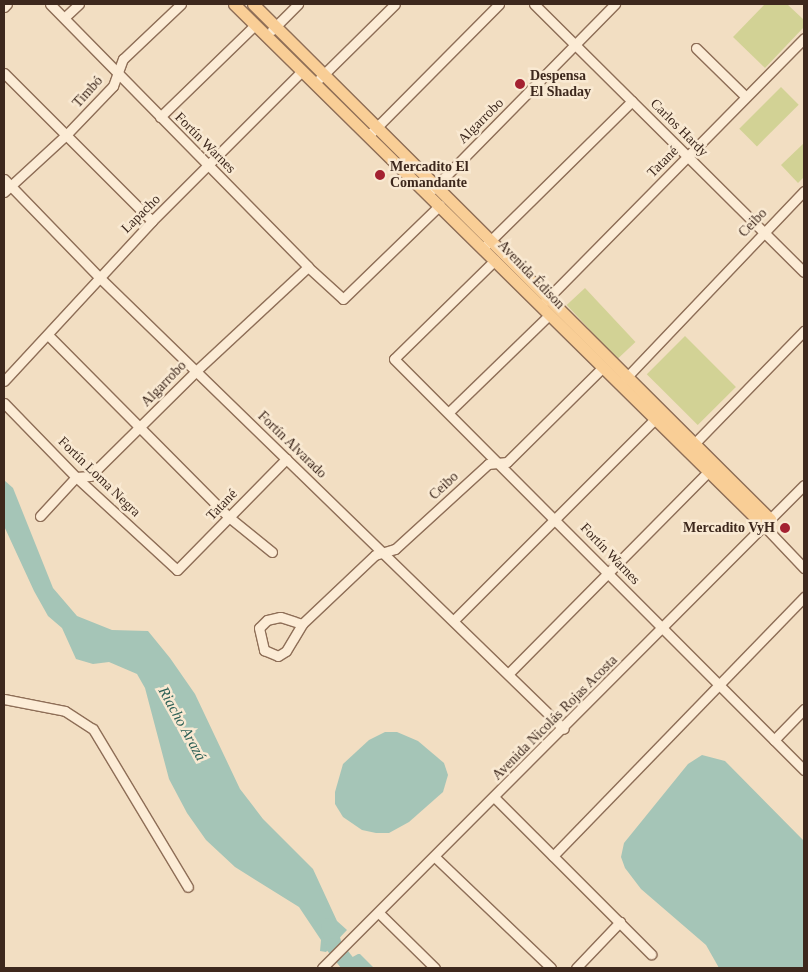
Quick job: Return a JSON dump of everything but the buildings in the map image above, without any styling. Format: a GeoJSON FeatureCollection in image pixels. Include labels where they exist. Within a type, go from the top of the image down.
{"type":"FeatureCollection","features":[{"type":"Feature","properties":{"kind":"main road","name":"Avenida Édison"},"geometry":{"type":"LineString","coordinates":[[234,4],[368,136],[432,190],[488,244],[767,523]]}},
{"type":"Feature","properties":{"kind":"main road","name":"Avenida Édison"},"geometry":{"type":"LineString","coordinates":[[253,4],[378,126],[432,190],[440,206],[488,244],[496,260],[544,301],[549,315],[602,368],[624,380],[656,418],[692,446],[710,470],[767,523]]}},
{"type":"Feature","properties":{"kind":"street"},"geometry":{"type":"LineString","coordinates":[[4,7],[7,4]]}},
{"type":"Feature","properties":{"kind":"street","name":"Fortín Warnes"},"geometry":{"type":"LineString","coordinates":[[50,4],[65,17],[118,76],[210,166],[308,267],[343,299],[440,206]]}},
{"type":"Feature","properties":{"kind":"street"},"geometry":{"type":"LineString","coordinates":[[65,17],[79,4]]}},
{"type":"Feature","properties":{"kind":"street","name":"Timbó"},"geometry":{"type":"LineString","coordinates":[[6,186],[66,136],[113,86],[123,59],[181,4]]}},
{"type":"Feature","properties":{"kind":"street"},"geometry":{"type":"LineString","coordinates":[[267,35],[298,4]]}},
{"type":"Feature","properties":{"kind":"street"},"geometry":{"type":"LineString","coordinates":[[315,83],[395,4]]}},
{"type":"Feature","properties":{"kind":"street"},"geometry":{"type":"LineString","coordinates":[[368,136],[499,4]]}},
{"type":"Feature","properties":{"kind":"street","name":"Carlos Hardy"},"geometry":{"type":"LineString","coordinates":[[534,4],[804,272]]}},
{"type":"Feature","properties":{"kind":"street","name":"Algarrobo"},"geometry":{"type":"LineString","coordinates":[[432,190],[615,4]]}},
{"type":"Feature","properties":{"kind":"street"},"geometry":{"type":"LineString","coordinates":[[160,118],[255,25]]}},
{"type":"Feature","properties":{"kind":"street","name":"Tatané"},"geometry":{"type":"LineString","coordinates":[[544,301],[745,96],[802,43]]}},
{"type":"Feature","properties":{"kind":"street"},"geometry":{"type":"LineString","coordinates":[[696,48],[745,96]]}},
{"type":"Feature","properties":{"kind":"street","name":"Lapacho"},"geometry":{"type":"LineString","coordinates":[[4,382],[152,221],[210,166],[302,71]]}},
{"type":"Feature","properties":{"kind":"street"},"geometry":{"type":"LineString","coordinates":[[4,73],[152,221]]}},
{"type":"Feature","properties":{"kind":"street"},"geometry":{"type":"LineString","coordinates":[[488,244],[632,101]]}},
{"type":"Feature","properties":{"kind":"street","name":"Fortín Alvarado"},"geometry":{"type":"LineString","coordinates":[[6,186],[564,729]]}},
{"type":"Feature","properties":{"kind":"street","name":"Ceibo"},"geometry":{"type":"LineString","coordinates":[[624,380],[804,191]]}},
{"type":"Feature","properties":{"kind":"street","name":"Fortín Warnes"},"geometry":{"type":"LineString","coordinates":[[496,260],[394,359],[556,519],[716,685],[804,770]]}},
{"type":"Feature","properties":{"kind":"street","name":"Algarrobo"},"geometry":{"type":"LineString","coordinates":[[40,516],[76,477],[90,476],[196,371],[308,267]]}},
{"type":"Feature","properties":{"kind":"street"},"geometry":{"type":"LineString","coordinates":[[449,412],[549,315]]}},
{"type":"Feature","properties":{"kind":"street"},"geometry":{"type":"LineString","coordinates":[[692,446],[804,331]]}},
{"type":"Feature","properties":{"kind":"street"},"geometry":{"type":"LineString","coordinates":[[48,335],[230,518],[272,552]]}},
{"type":"Feature","properties":{"kind":"street","name":"Ceibo"},"geometry":{"type":"LineString","coordinates":[[302,624],[280,618],[267,620],[259,628],[264,650],[278,656],[286,651],[302,624],[375,556],[395,549],[488,464],[507,462],[602,368]]}},
{"type":"Feature","properties":{"kind":"street","name":"Fortín Loma Negra"},"geometry":{"type":"LineString","coordinates":[[4,403],[76,477],[177,570]]}},
{"type":"Feature","properties":{"kind":"street"},"geometry":{"type":"LineString","coordinates":[[454,620],[656,418]]}},
{"type":"Feature","properties":{"kind":"street","name":"Tatané"},"geometry":{"type":"LineString","coordinates":[[177,570],[286,459]]}},
{"type":"Feature","properties":{"kind":"street"},"geometry":{"type":"LineString","coordinates":[[508,674],[607,571],[710,470]]}},
{"type":"Feature","properties":{"kind":"street","name":"Avenida Nicolás Rojas Acosta"},"geometry":{"type":"LineString","coordinates":[[325,965],[348,946],[436,858],[804,485]]}},
{"type":"Feature","properties":{"kind":"street","name":"Avenida Édison"},"geometry":{"type":"LineString","coordinates":[[767,523],[804,568]]}},
{"type":"Feature","properties":{"kind":"street"},"geometry":{"type":"LineString","coordinates":[[553,856],[716,685],[804,597]]}},
{"type":"Feature","properties":{"kind":"street"},"geometry":{"type":"LineString","coordinates":[[4,699],[65,711],[92,729],[188,886]]}},
{"type":"Feature","properties":{"kind":"street"},"geometry":{"type":"LineString","coordinates":[[774,740],[804,709]]}},
{"type":"Feature","properties":{"kind":"street"},"geometry":{"type":"LineString","coordinates":[[495,798],[651,954]]}},
{"type":"Feature","properties":{"kind":"street"},"geometry":{"type":"LineString","coordinates":[[436,858],[551,968]]}},
{"type":"Feature","properties":{"kind":"street"},"geometry":{"type":"LineString","coordinates":[[380,914],[435,968]]}},
{"type":"Feature","properties":{"kind":"street"},"geometry":{"type":"LineString","coordinates":[[576,968],[620,922]]}},
{"type":"Feature","properties":{"kind":"green space"},"geometry":{"type":"Polygon","coordinates":[[[765,4],[787,4],[804,20],[804,27],[765,68],[733,37],[765,4]]]}},
{"type":"Feature","properties":{"kind":"green space"},"geometry":{"type":"Polygon","coordinates":[[[781,87],[799,105],[757,146],[739,129],[781,87]]]}},
{"type":"Feature","properties":{"kind":"green space"},"geometry":{"type":"Polygon","coordinates":[[[804,143],[804,177],[798,183],[781,165],[804,143]]]}},
{"type":"Feature","properties":{"kind":"green space"},"geometry":{"type":"Polygon","coordinates":[[[585,288],[635,342],[617,359],[567,305],[585,288]]]}},
{"type":"Feature","properties":{"kind":"green space"},"geometry":{"type":"Polygon","coordinates":[[[685,336],[736,387],[698,425],[647,374],[685,336]]]}},
{"type":"Feature","properties":{"kind":"water"},"geometry":{"type":"Polygon","coordinates":[[[4,480],[13,488],[53,588],[77,616],[112,630],[148,631],[195,694],[240,789],[263,819],[313,869],[337,921],[347,930],[326,952],[320,951],[321,940],[299,907],[235,867],[206,840],[187,813],[169,779],[145,688],[137,674],[109,662],[93,664],[76,659],[62,628],[48,616],[34,591],[4,526],[4,480]]]}},
{"type":"Feature","properties":{"kind":"water"},"geometry":{"type":"Polygon","coordinates":[[[385,732],[397,732],[418,741],[444,763],[448,775],[443,792],[409,822],[389,833],[376,833],[362,830],[343,817],[335,804],[335,792],[343,764],[369,740],[385,732]]]}},
{"type":"Feature","properties":{"kind":"water"},"geometry":{"type":"Polygon","coordinates":[[[702,755],[725,761],[804,841],[804,968],[719,968],[706,945],[641,889],[625,868],[621,857],[624,843],[688,764],[702,755]]]}},
{"type":"Feature","properties":{"kind":"water"},"geometry":{"type":"Polygon","coordinates":[[[358,954],[374,968],[344,968],[349,959],[358,954]]]}},
{"type":"Feature","properties":{"kind":"waterway","name":"Riacho Arazá"},"geometry":{"type":"LineString","coordinates":[[329,926],[334,946],[351,968]]}},
{"type":"Feature","properties":{"kind":"place","name":"Despensa El Shaday"},"geometry":{"type":"Point","coordinates":[520,84]}},
{"type":"Feature","properties":{"kind":"place","name":"Mercadito El Comandante"},"geometry":{"type":"Point","coordinates":[380,175]}},
{"type":"Feature","properties":{"kind":"place","name":"Mercadito VyH"},"geometry":{"type":"Point","coordinates":[785,528]}}]}
